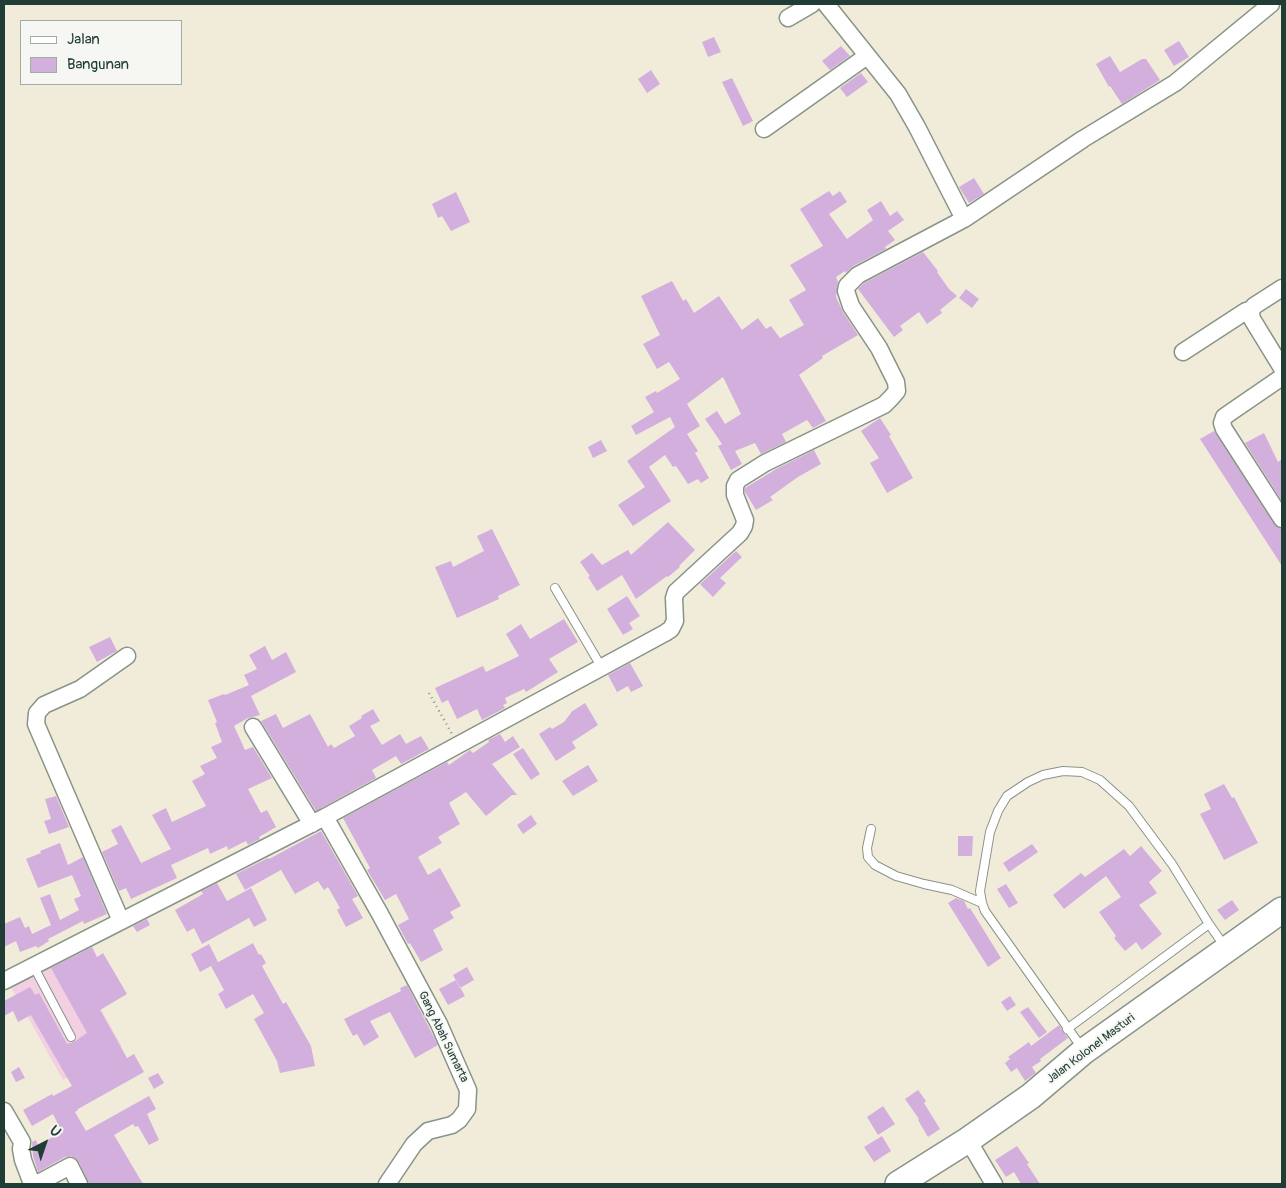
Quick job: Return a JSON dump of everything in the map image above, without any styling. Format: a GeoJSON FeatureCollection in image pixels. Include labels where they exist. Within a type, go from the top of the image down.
{"type":"FeatureCollection","features":[{"type":"Feature","properties":{"kind":"main road","name":"Jalan Kolonel Masturi"},"geometry":{"type":"LineString","coordinates":[[898,1184],[968,1140],[1031,1096],[1084,1051],[1282,910]]}},
{"type":"Feature","properties":{"kind":"street"},"geometry":{"type":"LineString","coordinates":[[788,18],[812,4]]}},
{"type":"Feature","properties":{"kind":"street"},"geometry":{"type":"LineString","coordinates":[[826,4],[898,94],[964,219]]}},
{"type":"Feature","properties":{"kind":"street"},"geometry":{"type":"LineString","coordinates":[[4,981],[318,821],[672,629],[675,621],[674,598],[676,592],[740,533],[744,526],[745,520],[735,494],[735,486],[738,480],[764,463],[884,405],[897,391],[896,382],[879,348],[851,306],[846,291],[847,286],[858,275],[964,219],[1083,139],[1175,83],[1272,4]]}},
{"type":"Feature","properties":{"kind":"street"},"geometry":{"type":"LineString","coordinates":[[764,129],[867,56]]}},
{"type":"Feature","properties":{"kind":"street"},"geometry":{"type":"LineString","coordinates":[[1183,352],[1282,288]]}},
{"type":"Feature","properties":{"kind":"street"},"geometry":{"type":"LineString","coordinates":[[1252,309],[1252,319],[1282,368]]}},
{"type":"Feature","properties":{"kind":"street"},"geometry":{"type":"LineString","coordinates":[[1282,377],[1224,417],[1222,423],[1282,519]]}},
{"type":"Feature","properties":{"kind":"street"},"geometry":{"type":"LineString","coordinates":[[121,921],[36,724],[37,713],[44,705],[80,689],[127,656]]}},
{"type":"Feature","properties":{"kind":"street","name":"Gang Abah Sumarta"},"geometry":{"type":"LineString","coordinates":[[253,727],[318,821],[411,972],[439,1024],[468,1090],[468,1104],[464,1113],[453,1125],[428,1131],[414,1144],[387,1184]]}},
{"type":"Feature","properties":{"kind":"street"},"geometry":{"type":"LineString","coordinates":[[5,1115],[22,1142],[23,1160],[32,1184],[42,1181],[70,1166],[79,1184]]}},
{"type":"Feature","properties":{"kind":"street"},"geometry":{"type":"LineString","coordinates":[[968,1140],[994,1184]]}},
{"type":"Feature","properties":{"kind":"lane"},"geometry":{"type":"LineString","coordinates":[[555,588],[602,668]]}},
{"type":"Feature","properties":{"kind":"lane"},"geometry":{"type":"LineString","coordinates":[[1084,1051],[985,911],[982,903],[980,891],[990,832],[998,811],[1007,796],[1028,782],[1044,775],[1063,771],[1082,772],[1100,780],[1129,806],[1172,864],[1209,924],[1227,949]]}},
{"type":"Feature","properties":{"kind":"lane"},"geometry":{"type":"LineString","coordinates":[[871,829],[867,848],[868,857],[875,865],[896,876],[952,890],[982,903]]}},
{"type":"Feature","properties":{"kind":"lane"},"geometry":{"type":"LineString","coordinates":[[1067,1028],[1209,924]]}},
{"type":"Feature","properties":{"kind":"lane"},"geometry":{"type":"LineString","coordinates":[[34,967],[71,1037]]}},
{"type":"Feature","properties":{"kind":"path"},"geometry":{"type":"LineString","coordinates":[[429,693],[459,746]]}},
{"type":"Feature","properties":{"kind":"shaded area"},"geometry":{"type":"Polygon","coordinates":[[[72,957],[122,1047],[63,1080],[11,987],[72,957]]]}},
{"type":"Feature","properties":{"kind":"building"},"geometry":{"type":"Polygon","coordinates":[[[714,37],[721,52],[708,57],[702,42],[714,37]]]}},
{"type":"Feature","properties":{"kind":"building"},"geometry":{"type":"Polygon","coordinates":[[[1179,41],[1189,57],[1174,66],[1164,50],[1179,41]]]}},
{"type":"Feature","properties":{"kind":"building"},"geometry":{"type":"Polygon","coordinates":[[[841,46],[850,56],[830,70],[822,61],[841,46]]]}},
{"type":"Feature","properties":{"kind":"building"},"geometry":{"type":"Polygon","coordinates":[[[1110,56],[1120,72],[1142,59],[1146,59],[1160,80],[1122,104],[1109,87],[1096,64],[1110,56]]]}},
{"type":"Feature","properties":{"kind":"building"},"geometry":{"type":"Polygon","coordinates":[[[651,70],[660,84],[647,93],[638,79],[651,70]]]}},
{"type":"Feature","properties":{"kind":"building"},"geometry":{"type":"Polygon","coordinates":[[[861,73],[868,82],[847,97],[840,88],[861,73]]]}},
{"type":"Feature","properties":{"kind":"building"},"geometry":{"type":"Polygon","coordinates":[[[732,78],[753,121],[743,126],[722,82],[732,78]]]}},
{"type":"Feature","properties":{"kind":"building"},"geometry":{"type":"Polygon","coordinates":[[[974,178],[984,194],[969,203],[959,187],[974,178]]]}},
{"type":"Feature","properties":{"kind":"building"},"geometry":{"type":"Polygon","coordinates":[[[829,191],[833,196],[840,191],[847,202],[829,214],[847,239],[873,220],[867,210],[881,201],[890,216],[897,211],[904,220],[888,231],[895,240],[885,247],[886,249],[836,277],[838,282],[836,297],[858,335],[822,356],[823,358],[799,375],[826,421],[813,428],[807,420],[782,434],[786,442],[761,454],[755,443],[735,451],[742,464],[731,470],[718,446],[722,444],[705,419],[717,411],[725,424],[741,414],[723,377],[687,404],[700,426],[687,434],[698,451],[695,453],[709,478],[701,483],[698,479],[688,484],[676,466],[673,467],[665,455],[649,467],[671,501],[633,526],[618,505],[645,487],[627,461],[675,427],[670,417],[636,435],[631,426],[654,412],[645,397],[656,391],[657,393],[680,379],[669,362],[657,369],[643,344],[660,335],[641,296],[672,281],[683,301],[686,299],[694,313],[719,296],[742,330],[758,318],[766,329],[771,326],[780,338],[804,325],[789,300],[806,290],[790,265],[823,246],[800,209],[829,191]]]}},
{"type":"Feature","properties":{"kind":"building"},"geometry":{"type":"Polygon","coordinates":[[[456,192],[470,222],[451,231],[442,216],[438,218],[432,204],[456,192]]]}},
{"type":"Feature","properties":{"kind":"building"},"geometry":{"type":"Polygon","coordinates":[[[923,252],[949,289],[957,296],[940,310],[942,313],[927,324],[919,312],[900,326],[903,330],[894,337],[858,289],[864,283],[923,252]]]}},
{"type":"Feature","properties":{"kind":"building"},"geometry":{"type":"Polygon","coordinates":[[[966,289],[979,299],[972,308],[959,298],[966,289]]]}},
{"type":"Feature","properties":{"kind":"building"},"geometry":{"type":"Polygon","coordinates":[[[880,418],[913,478],[887,493],[870,463],[879,458],[861,431],[880,418]]]}},
{"type":"Feature","properties":{"kind":"building"},"geometry":{"type":"Polygon","coordinates":[[[1214,431],[1274,524],[1282,529],[1282,566],[1200,439],[1214,431]]]}},
{"type":"Feature","properties":{"kind":"building"},"geometry":{"type":"Polygon","coordinates":[[[1264,433],[1278,462],[1282,459],[1282,501],[1245,443],[1264,433]]]}},
{"type":"Feature","properties":{"kind":"building"},"geometry":{"type":"Polygon","coordinates":[[[601,440],[607,451],[593,458],[588,447],[601,440]]]}},
{"type":"Feature","properties":{"kind":"building"},"geometry":{"type":"Polygon","coordinates":[[[814,450],[821,464],[798,477],[770,497],[773,500],[756,510],[745,492],[745,488],[778,468],[814,450]]]}},
{"type":"Feature","properties":{"kind":"building"},"geometry":{"type":"Polygon","coordinates":[[[668,522],[695,550],[680,567],[636,599],[622,575],[597,591],[588,577],[590,576],[580,562],[592,553],[602,565],[628,550],[631,555],[668,522]]]}},
{"type":"Feature","properties":{"kind":"building"},"geometry":{"type":"Polygon","coordinates":[[[492,529],[520,585],[498,596],[499,599],[457,618],[435,567],[451,561],[453,567],[484,551],[477,536],[492,529]]]}},
{"type":"Feature","properties":{"kind":"building"},"geometry":{"type":"Polygon","coordinates":[[[736,551],[742,557],[720,578],[726,583],[713,597],[700,584],[736,551]]]}},
{"type":"Feature","properties":{"kind":"building"},"geometry":{"type":"Polygon","coordinates":[[[627,596],[640,616],[629,623],[633,629],[623,635],[607,609],[627,596]]]}},
{"type":"Feature","properties":{"kind":"building"},"geometry":{"type":"Polygon","coordinates":[[[564,619],[578,642],[549,659],[558,672],[526,692],[524,689],[505,698],[507,703],[503,705],[505,708],[482,720],[477,709],[457,719],[448,700],[442,703],[435,688],[483,666],[486,672],[519,656],[506,634],[521,624],[530,639],[564,619]]]}},
{"type":"Feature","properties":{"kind":"building"},"geometry":{"type":"Polygon","coordinates":[[[110,637],[117,651],[97,662],[89,647],[110,637]]]}},
{"type":"Feature","properties":{"kind":"building"},"geometry":{"type":"Polygon","coordinates":[[[265,646],[272,660],[286,652],[296,672],[251,696],[260,715],[248,718],[234,726],[245,750],[253,747],[272,778],[248,789],[261,813],[267,810],[276,827],[248,845],[246,841],[228,850],[227,846],[210,854],[208,848],[171,865],[177,878],[131,899],[126,888],[119,891],[102,852],[118,844],[111,830],[121,825],[141,863],[171,849],[152,815],[166,808],[172,822],[206,806],[192,781],[205,774],[200,766],[217,758],[211,747],[222,742],[215,723],[217,722],[208,700],[249,685],[244,675],[257,669],[249,655],[265,646]]]}},
{"type":"Feature","properties":{"kind":"building"},"geometry":{"type":"Polygon","coordinates":[[[630,663],[643,686],[631,692],[628,686],[617,692],[608,675],[630,663]]]}},
{"type":"Feature","properties":{"kind":"building"},"geometry":{"type":"Polygon","coordinates":[[[585,703],[598,725],[572,742],[576,748],[556,761],[539,734],[550,727],[552,729],[564,722],[571,712],[585,703]]]}},
{"type":"Feature","properties":{"kind":"building"},"geometry":{"type":"Polygon","coordinates":[[[373,709],[380,721],[370,726],[382,745],[400,734],[406,744],[421,736],[429,749],[401,764],[396,756],[372,770],[376,778],[316,811],[261,721],[276,714],[283,728],[310,714],[328,747],[331,744],[334,748],[355,736],[349,726],[373,709]]]}},
{"type":"Feature","properties":{"kind":"building"},"geometry":{"type":"Polygon","coordinates":[[[500,734],[505,742],[513,736],[520,747],[492,764],[517,795],[512,795],[486,816],[466,792],[449,803],[460,824],[438,837],[442,843],[418,857],[428,875],[440,868],[461,906],[450,912],[454,918],[433,930],[443,950],[421,962],[410,943],[408,944],[398,925],[409,919],[396,894],[385,900],[367,870],[370,868],[343,818],[447,762],[449,765],[470,750],[473,753],[489,742],[488,740],[500,734]]]}},
{"type":"Feature","properties":{"kind":"building"},"geometry":{"type":"Polygon","coordinates":[[[523,748],[540,774],[531,780],[513,754],[523,748]]]}},
{"type":"Feature","properties":{"kind":"building"},"geometry":{"type":"Polygon","coordinates":[[[588,765],[598,781],[573,796],[562,781],[588,765]]]}},
{"type":"Feature","properties":{"kind":"building"},"geometry":{"type":"Polygon","coordinates":[[[1224,784],[1232,798],[1234,797],[1258,843],[1224,860],[1200,814],[1211,809],[1204,794],[1224,784]]]}},
{"type":"Feature","properties":{"kind":"building"},"geometry":{"type":"Polygon","coordinates":[[[56,796],[69,827],[49,834],[44,821],[51,819],[45,799],[56,796]]]}},
{"type":"Feature","properties":{"kind":"building"},"geometry":{"type":"Polygon","coordinates":[[[531,815],[537,824],[523,834],[517,825],[531,815]]]}},
{"type":"Feature","properties":{"kind":"building"},"geometry":{"type":"Polygon","coordinates":[[[321,831],[358,896],[352,899],[363,918],[346,927],[337,910],[340,908],[328,887],[324,890],[318,881],[295,894],[281,870],[245,890],[236,874],[269,859],[321,831]]]}},
{"type":"Feature","properties":{"kind":"building"},"geometry":{"type":"Polygon","coordinates":[[[958,836],[973,836],[972,856],[958,856],[958,836]]]}},
{"type":"Feature","properties":{"kind":"building"},"geometry":{"type":"Polygon","coordinates":[[[60,843],[68,865],[83,857],[107,914],[84,924],[83,921],[48,939],[49,941],[38,948],[36,946],[20,952],[16,941],[4,947],[4,924],[20,917],[25,928],[29,926],[32,934],[51,925],[40,898],[50,894],[60,920],[79,910],[74,899],[81,896],[72,875],[38,888],[26,859],[60,843]]]}},
{"type":"Feature","properties":{"kind":"building"},"geometry":{"type":"Polygon","coordinates":[[[1032,844],[1038,852],[1009,872],[1003,863],[1032,844]]]}},
{"type":"Feature","properties":{"kind":"building"},"geometry":{"type":"Polygon","coordinates":[[[1141,846],[1162,871],[1149,882],[1157,893],[1139,905],[1162,934],[1142,950],[1136,942],[1125,951],[1114,938],[1116,936],[1099,912],[1121,897],[1106,876],[1064,909],[1053,895],[1081,873],[1085,877],[1124,849],[1130,856],[1141,846]]]}},
{"type":"Feature","properties":{"kind":"building"},"geometry":{"type":"Polygon","coordinates":[[[217,883],[227,901],[251,888],[267,920],[254,927],[249,918],[202,944],[194,928],[187,932],[175,910],[203,894],[201,891],[217,883]]]}},
{"type":"Feature","properties":{"kind":"building"},"geometry":{"type":"Polygon","coordinates":[[[1006,884],[1018,903],[1009,908],[997,889],[1006,884]]]}},
{"type":"Feature","properties":{"kind":"building"},"geometry":{"type":"Polygon","coordinates":[[[956,898],[964,901],[968,909],[970,908],[1001,958],[988,967],[948,903],[956,898]]]}},
{"type":"Feature","properties":{"kind":"building"},"geometry":{"type":"Polygon","coordinates":[[[1232,900],[1239,910],[1225,920],[1217,910],[1232,900]]]}},
{"type":"Feature","properties":{"kind":"building"},"geometry":{"type":"Polygon","coordinates":[[[147,919],[150,925],[137,932],[133,926],[147,919]]]}},
{"type":"Feature","properties":{"kind":"building"},"geometry":{"type":"Polygon","coordinates":[[[253,943],[259,955],[261,954],[266,963],[262,966],[283,1004],[286,1002],[311,1046],[315,1066],[280,1073],[277,1061],[254,1019],[264,1013],[253,994],[226,1009],[218,994],[224,990],[211,966],[253,943]]]}},
{"type":"Feature","properties":{"kind":"building"},"geometry":{"type":"Polygon","coordinates":[[[209,944],[218,962],[200,972],[191,954],[209,944]]]}},
{"type":"Feature","properties":{"kind":"building"},"geometry":{"type":"Polygon","coordinates":[[[92,947],[97,957],[103,953],[127,994],[100,1010],[127,1058],[134,1054],[144,1072],[75,1112],[86,1131],[149,1096],[156,1109],[147,1114],[159,1140],[149,1145],[138,1126],[135,1127],[133,1124],[114,1135],[143,1184],[89,1184],[79,1162],[71,1156],[65,1157],[38,1172],[33,1156],[32,1142],[36,1140],[38,1145],[62,1132],[53,1114],[32,1126],[23,1110],[52,1094],[53,1096],[72,1086],[31,1015],[18,1022],[13,1011],[4,1016],[4,1001],[30,987],[35,995],[39,993],[67,1044],[74,1042],[87,1033],[51,968],[92,947]]]}},
{"type":"Feature","properties":{"kind":"building"},"geometry":{"type":"Polygon","coordinates":[[[467,967],[474,980],[460,988],[453,975],[467,967]]]}},
{"type":"Feature","properties":{"kind":"building"},"geometry":{"type":"Polygon","coordinates":[[[456,980],[465,996],[448,1005],[439,989],[456,980]]]}},
{"type":"Feature","properties":{"kind":"building"},"geometry":{"type":"Polygon","coordinates":[[[407,985],[438,1045],[415,1058],[390,1012],[370,1021],[379,1037],[364,1046],[357,1034],[353,1036],[344,1019],[401,991],[400,988],[407,985]]]}},
{"type":"Feature","properties":{"kind":"building"},"geometry":{"type":"Polygon","coordinates":[[[1010,996],[1016,1005],[1007,1011],[1001,1002],[1010,996]]]}},
{"type":"Feature","properties":{"kind":"building"},"geometry":{"type":"Polygon","coordinates":[[[1028,1007],[1047,1032],[1039,1038],[1020,1012],[1028,1007]]]}},
{"type":"Feature","properties":{"kind":"building"},"geometry":{"type":"Polygon","coordinates":[[[1059,1025],[1068,1038],[1032,1067],[1036,1073],[1025,1081],[1017,1068],[1011,1072],[1005,1063],[1010,1059],[1008,1057],[1029,1042],[1031,1046],[1059,1025]]]}},
{"type":"Feature","properties":{"kind":"building"},"geometry":{"type":"Polygon","coordinates":[[[19,1067],[25,1078],[16,1082],[11,1072],[19,1067]]]}},
{"type":"Feature","properties":{"kind":"building"},"geometry":{"type":"Polygon","coordinates":[[[158,1073],[164,1083],[154,1089],[148,1078],[158,1073]]]}},
{"type":"Feature","properties":{"kind":"building"},"geometry":{"type":"Polygon","coordinates":[[[918,1090],[926,1101],[924,1103],[940,1129],[928,1137],[919,1119],[905,1099],[918,1090]]]}},
{"type":"Feature","properties":{"kind":"building"},"geometry":{"type":"Polygon","coordinates":[[[883,1106],[895,1124],[878,1135],[867,1117],[883,1106]]]}},
{"type":"Feature","properties":{"kind":"building"},"geometry":{"type":"Polygon","coordinates":[[[882,1136],[891,1151],[874,1162],[864,1147],[882,1136]]]}},
{"type":"Feature","properties":{"kind":"building"},"geometry":{"type":"Polygon","coordinates":[[[1017,1146],[1040,1184],[1021,1184],[1014,1172],[1006,1177],[995,1160],[1017,1146]]]}}]}
